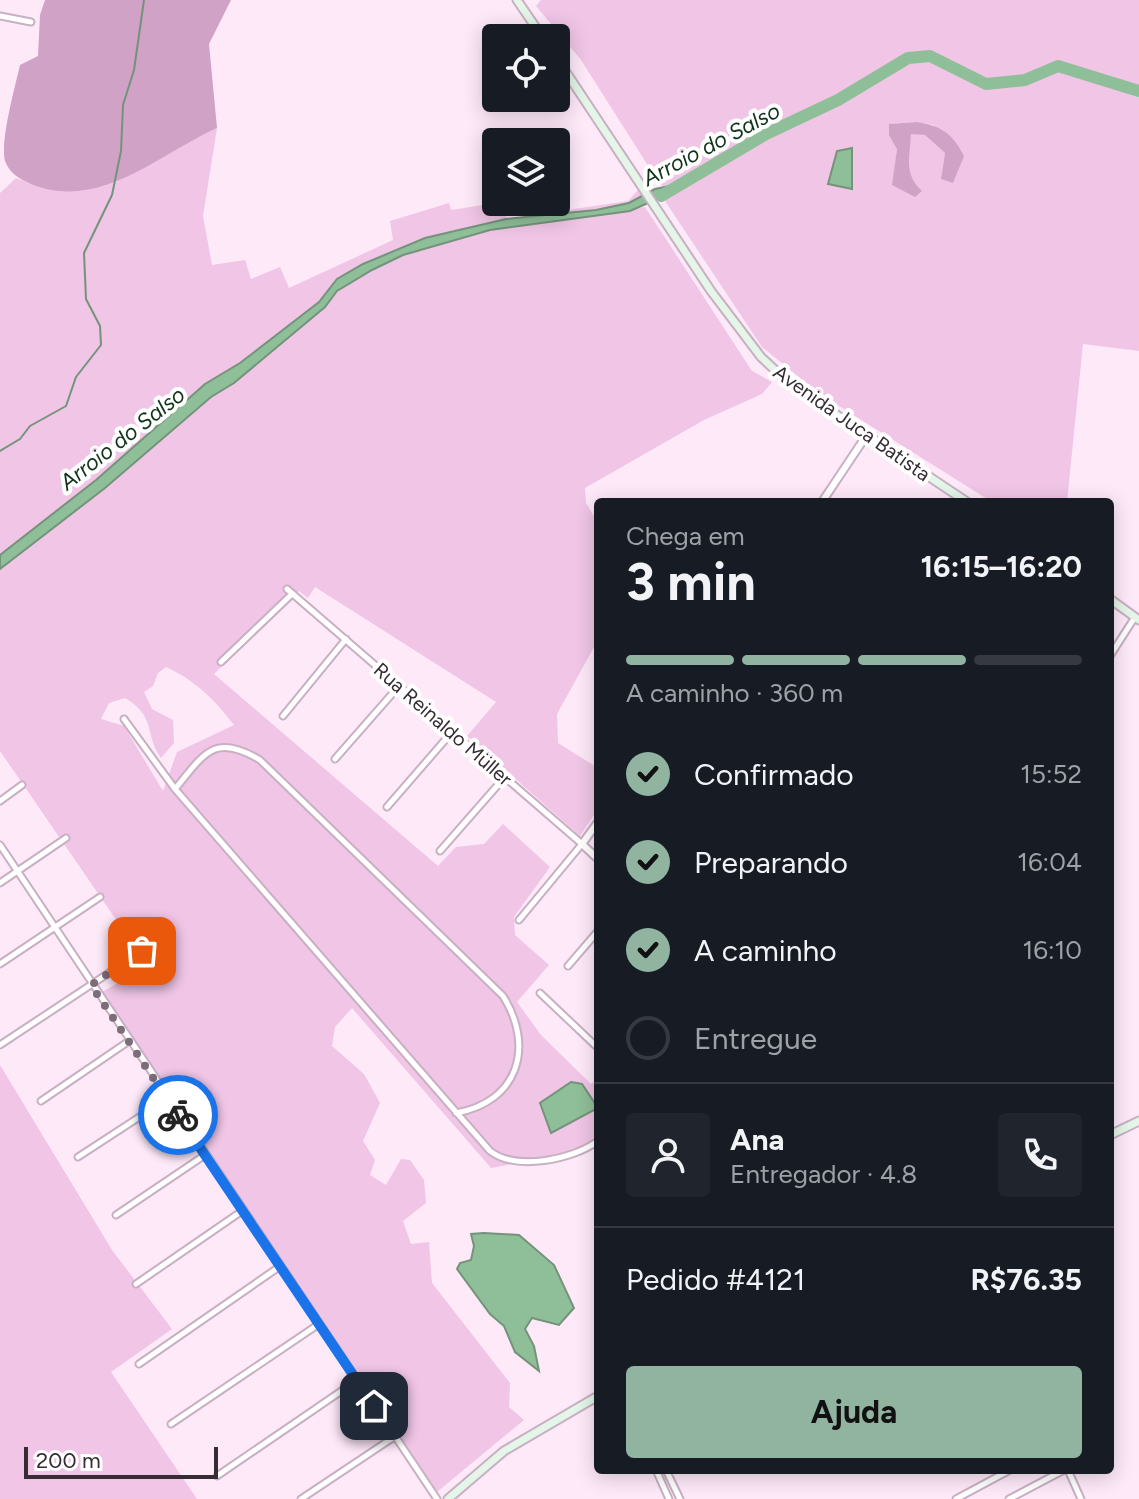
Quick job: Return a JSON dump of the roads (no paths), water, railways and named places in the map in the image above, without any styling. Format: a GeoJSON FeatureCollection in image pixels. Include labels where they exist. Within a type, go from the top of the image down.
{"type":"FeatureCollection","features":[{"type":"Feature","properties":{"kind":"main road"},"geometry":{"type":"LineString","coordinates":[[517,0],[533,24]]}},
{"type":"Feature","properties":{"kind":"main road","name":"Avenida Juca Batista"},"geometry":{"type":"LineString","coordinates":[[570,78],[711,291],[761,357],[789,383],[961,498]]}},
{"type":"Feature","properties":{"kind":"main road"},"geometry":{"type":"LineString","coordinates":[[1114,602],[1137,618]]}},
{"type":"Feature","properties":{"kind":"main road"},"geometry":{"type":"LineString","coordinates":[[1114,1133],[1139,1121]]}},
{"type":"Feature","properties":{"kind":"main road"},"geometry":{"type":"LineString","coordinates":[[448,1499],[504,1451],[594,1398]]}},
{"type":"Feature","properties":{"kind":"street"},"geometry":{"type":"LineString","coordinates":[[0,16],[31,22]]}},
{"type":"Feature","properties":{"kind":"street"},"geometry":{"type":"LineString","coordinates":[[825,498],[866,436]]}},
{"type":"Feature","properties":{"kind":"street","name":"Rua Reinaldo Müller"},"geometry":{"type":"LineString","coordinates":[[221,662],[290,591],[594,855]]}},
{"type":"Feature","properties":{"kind":"street"},"geometry":{"type":"LineString","coordinates":[[1114,650],[1137,618]]}},
{"type":"Feature","properties":{"kind":"street"},"geometry":{"type":"LineString","coordinates":[[283,716],[346,639]]}},
{"type":"Feature","properties":{"kind":"street"},"geometry":{"type":"LineString","coordinates":[[335,759],[399,686]]}},
{"type":"Feature","properties":{"kind":"street"},"geometry":{"type":"LineString","coordinates":[[124,719],[175,789],[490,1151],[499,1159],[517,1163],[555,1157],[594,1142]]}},
{"type":"Feature","properties":{"kind":"street"},"geometry":{"type":"LineString","coordinates":[[387,807],[452,732]]}},
{"type":"Feature","properties":{"kind":"street"},"geometry":{"type":"LineString","coordinates":[[175,789],[204,755],[215,747],[232,745],[260,760],[503,996],[519,1027],[519,1056],[508,1081],[489,1103],[456,1113]]}},
{"type":"Feature","properties":{"kind":"street"},"geometry":{"type":"LineString","coordinates":[[440,851],[504,778]]}},
{"type":"Feature","properties":{"kind":"street"},"geometry":{"type":"LineString","coordinates":[[0,801],[22,785]]}},
{"type":"Feature","properties":{"kind":"street"},"geometry":{"type":"LineString","coordinates":[[519,920],[594,828]]}},
{"type":"Feature","properties":{"kind":"street"},"geometry":{"type":"LineString","coordinates":[[0,883],[63,840]]}},
{"type":"Feature","properties":{"kind":"street"},"geometry":{"type":"LineString","coordinates":[[0,845],[279,1267],[437,1499]]}},
{"type":"Feature","properties":{"kind":"street"},"geometry":{"type":"LineString","coordinates":[[0,964],[100,897]]}},
{"type":"Feature","properties":{"kind":"street"},"geometry":{"type":"LineString","coordinates":[[568,966],[594,936]]}},
{"type":"Feature","properties":{"kind":"street"},"geometry":{"type":"LineString","coordinates":[[0,1045],[142,951]]}},
{"type":"Feature","properties":{"kind":"street"},"geometry":{"type":"LineString","coordinates":[[540,993],[594,1044]]}},
{"type":"Feature","properties":{"kind":"street"},"geometry":{"type":"LineString","coordinates":[[41,1101],[129,1041]]}},
{"type":"Feature","properties":{"kind":"street"},"geometry":{"type":"LineString","coordinates":[[78,1157],[167,1099]]}},
{"type":"Feature","properties":{"kind":"street"},"geometry":{"type":"LineString","coordinates":[[116,1215],[205,1155]]}},
{"type":"Feature","properties":{"kind":"street"},"geometry":{"type":"LineString","coordinates":[[136,1284],[242,1211]]}},
{"type":"Feature","properties":{"kind":"street"},"geometry":{"type":"LineString","coordinates":[[139,1364],[279,1267]]}},
{"type":"Feature","properties":{"kind":"street"},"geometry":{"type":"LineString","coordinates":[[171,1424],[319,1324]]}},
{"type":"Feature","properties":{"kind":"street"},"geometry":{"type":"LineString","coordinates":[[217,1476],[356,1381]]}},
{"type":"Feature","properties":{"kind":"street"},"geometry":{"type":"LineString","coordinates":[[301,1499],[394,1437]]}},
{"type":"Feature","properties":{"kind":"street"},"geometry":{"type":"LineString","coordinates":[[658,1474],[669,1499]]}},
{"type":"Feature","properties":{"kind":"street"},"geometry":{"type":"LineString","coordinates":[[668,1474],[680,1499]]}},
{"type":"Feature","properties":{"kind":"street"},"geometry":{"type":"LineString","coordinates":[[956,1499],[1003,1474]]}},
{"type":"Feature","properties":{"kind":"street"},"geometry":{"type":"LineString","coordinates":[[1009,1499],[1058,1474]]}},
{"type":"Feature","properties":{"kind":"street"},"geometry":{"type":"LineString","coordinates":[[1068,1474],[1081,1499]]}},
{"type":"Feature","properties":{"kind":"waterway"},"geometry":{"type":"LineString","coordinates":[[0,451],[20,439],[30,426],[66,406],[76,377],[101,345],[100,326],[86,299],[84,253],[112,195],[121,151],[123,105],[134,70],[144,0]]}},
{"type":"Feature","properties":{"kind":"waterway","name":"Arroio do Salso"},"geometry":{"type":"LineString","coordinates":[[661,196],[766,134],[838,100],[908,58],[930,56],[986,84],[1025,80],[1058,66],[1139,91]]}}]}
